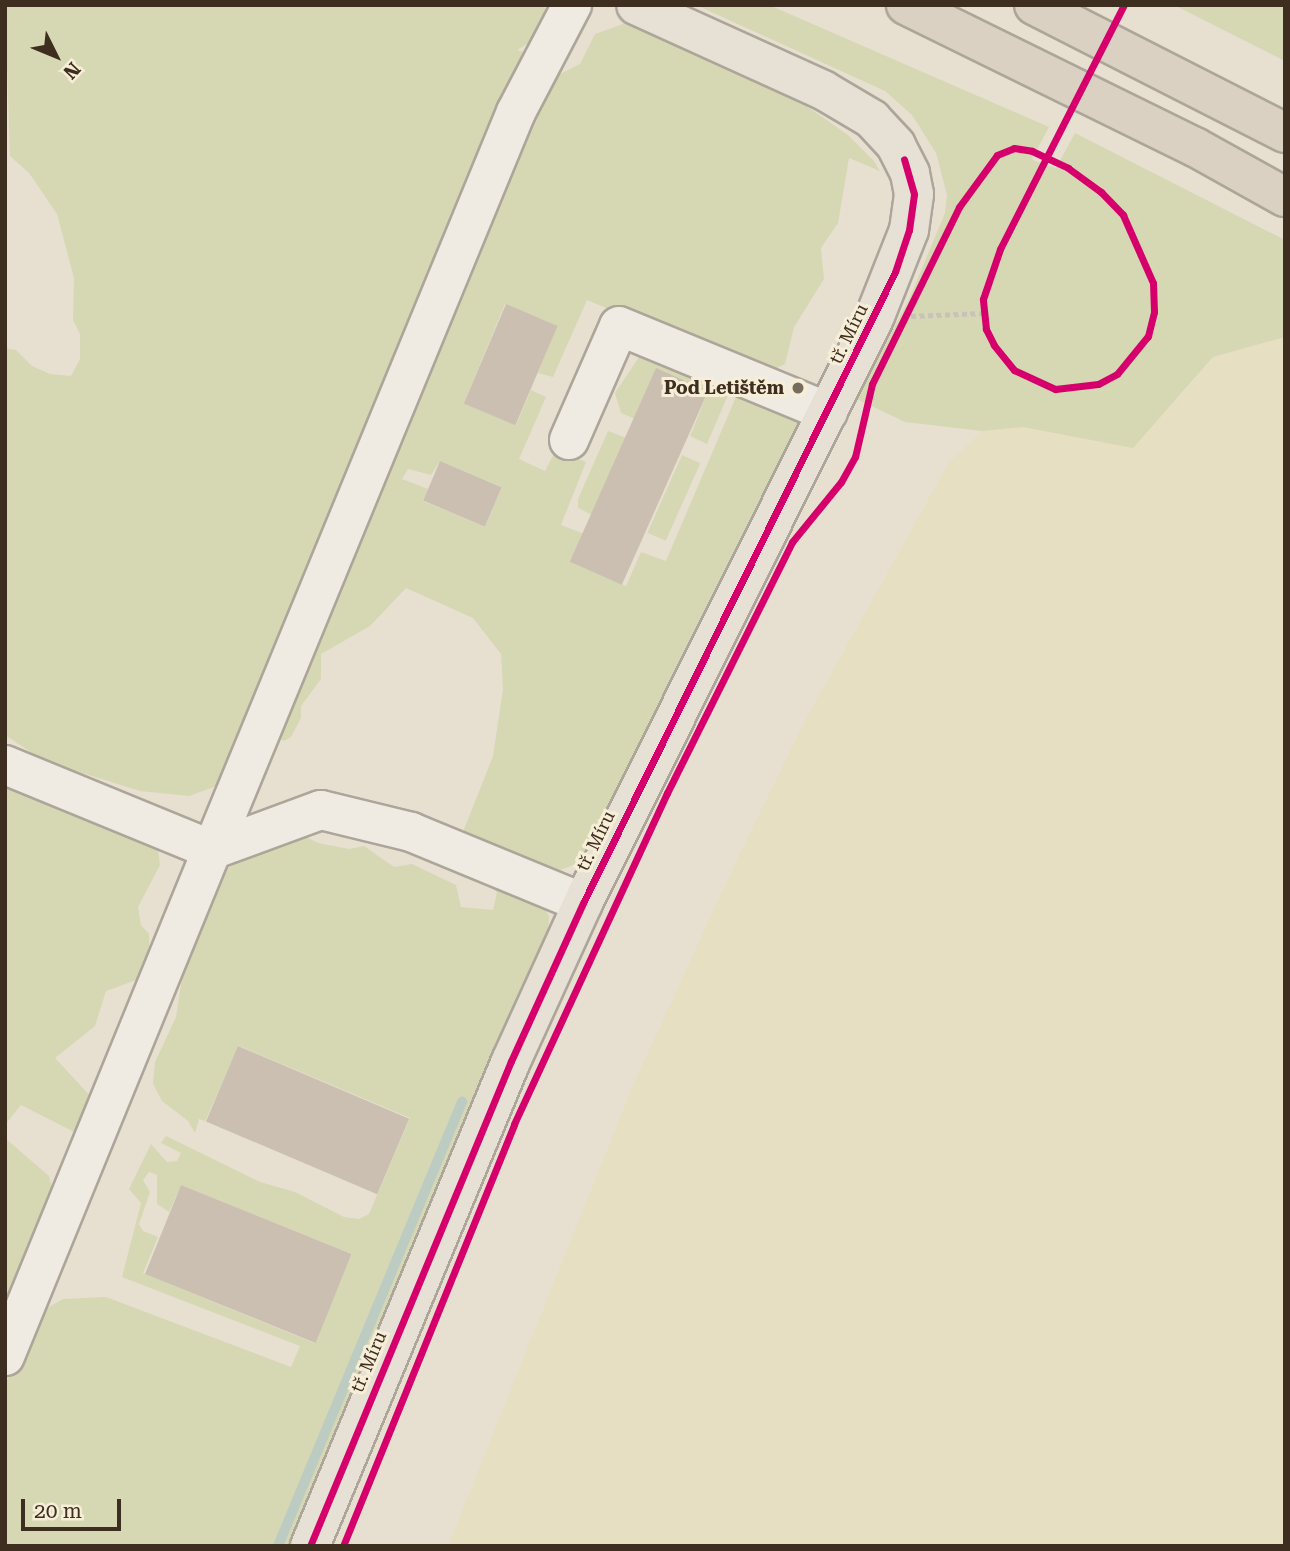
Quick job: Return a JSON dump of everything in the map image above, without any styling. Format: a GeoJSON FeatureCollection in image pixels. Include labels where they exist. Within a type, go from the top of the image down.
{"type":"FeatureCollection","features":[{"type":"Feature","properties":{"kind":"highway"},"geometry":{"type":"LineString","coordinates":[[905,5],[1195,147],[1285,197]]}},
{"type":"Feature","properties":{"kind":"highway"},"geometry":{"type":"LineString","coordinates":[[1034,5],[1285,133]]}},
{"type":"Feature","properties":{"kind":"main road","name":"tř. Míru"},"geometry":{"type":"LineString","coordinates":[[310,1546],[511,1061],[583,903],[828,412],[904,251],[914,194],[904,159],[880,127],[842,100],[636,5]]}},
{"type":"Feature","properties":{"kind":"lane"},"geometry":{"type":"LineString","coordinates":[[5,1356],[516,113],[572,5]]}},
{"type":"Feature","properties":{"kind":"lane"},"geometry":{"type":"LineString","coordinates":[[569,440],[619,326],[828,412]]}},
{"type":"Feature","properties":{"kind":"lane"},"geometry":{"type":"LineString","coordinates":[[5,765],[212,850],[321,810],[411,832],[583,903]]}},
{"type":"Feature","properties":{"kind":"path"},"geometry":{"type":"LineString","coordinates":[[911,304],[904,316],[984,317],[983,299]]}},
{"type":"Feature","properties":{"kind":"shaded area"},"geometry":{"type":"Polygon","coordinates":[[[1285,337],[1285,1546],[448,1546],[633,1085],[730,874],[803,724],[949,462],[982,431],[1178,399],[1213,357],[1285,337]]]}},
{"type":"Feature","properties":{"kind":"green space"},"geometry":{"type":"Polygon","coordinates":[[[5,5],[544,5],[547,16],[532,41],[517,50],[527,53],[518,142],[560,74],[580,64],[595,34],[623,24],[639,26],[785,91],[848,135],[874,161],[880,171],[849,158],[838,223],[821,248],[824,279],[794,327],[785,364],[764,374],[587,300],[553,377],[538,373],[557,326],[505,304],[464,403],[516,425],[531,390],[546,397],[519,459],[545,471],[556,450],[586,462],[561,525],[587,535],[575,564],[626,586],[641,552],[666,561],[741,385],[792,410],[798,425],[797,437],[737,560],[581,862],[555,872],[463,832],[493,756],[503,689],[501,654],[473,618],[406,588],[370,626],[321,654],[321,679],[301,706],[301,718],[291,737],[284,741],[275,736],[214,787],[189,796],[140,791],[44,761],[5,735],[5,348],[16,350],[32,366],[50,374],[71,376],[80,359],[80,334],[73,320],[74,278],[57,214],[29,173],[10,156],[5,5]],[[440,461],[431,475],[408,469],[402,479],[428,489],[423,501],[485,527],[502,487],[440,461]],[[352,530],[296,690],[365,532],[352,530]]]}},
{"type":"Feature","properties":{"kind":"green space"},"geometry":{"type":"Polygon","coordinates":[[[696,5],[769,5],[1049,127],[1032,159],[1035,161],[1056,168],[1075,133],[1285,240],[1285,337],[1213,357],[1133,448],[1023,427],[982,431],[905,422],[857,399],[910,297],[945,213],[947,195],[936,153],[912,115],[885,91],[696,5]]]}},
{"type":"Feature","properties":{"kind":"green space"},"geometry":{"type":"Polygon","coordinates":[[[1174,5],[1285,5],[1285,61],[1174,5]]]}},
{"type":"Feature","properties":{"kind":"green space"},"geometry":{"type":"Polygon","coordinates":[[[643,351],[734,381],[707,444],[690,436],[708,392],[635,419],[621,413],[615,393],[643,351]]]}},
{"type":"Feature","properties":{"kind":"green space"},"geometry":{"type":"Polygon","coordinates":[[[608,431],[627,438],[594,516],[578,508],[578,499],[608,431]]]}},
{"type":"Feature","properties":{"kind":"green space"},"geometry":{"type":"Polygon","coordinates":[[[682,455],[700,463],[666,541],[647,533],[682,455]]]}},
{"type":"Feature","properties":{"kind":"green space"},"geometry":{"type":"Polygon","coordinates":[[[5,780],[157,845],[160,865],[138,907],[141,925],[149,934],[150,975],[106,991],[95,1026],[55,1058],[96,1102],[96,1143],[21,1105],[5,1125],[5,780]]]}},
{"type":"Feature","properties":{"kind":"green space"},"geometry":{"type":"Polygon","coordinates":[[[292,830],[318,843],[349,849],[364,846],[394,867],[412,864],[456,885],[461,907],[493,910],[497,892],[478,878],[544,908],[549,916],[548,941],[292,1546],[5,1546],[5,1384],[47,1308],[63,1299],[106,1297],[291,1367],[300,1346],[122,1277],[141,1203],[129,1189],[151,1144],[167,1162],[177,1161],[181,1153],[161,1143],[166,1136],[260,1182],[295,1192],[344,1217],[359,1219],[369,1214],[410,1118],[239,1046],[205,1121],[199,1119],[195,1133],[188,1121],[162,1101],[153,1084],[155,1062],[176,1017],[183,972],[208,900],[224,871],[264,842],[292,830]],[[149,1172],[143,1180],[150,1192],[139,1224],[143,1231],[158,1237],[143,1273],[314,1343],[352,1254],[181,1185],[169,1212],[157,1204],[157,1175],[149,1172]]]}},
{"type":"Feature","properties":{"kind":"green space"},"geometry":{"type":"Polygon","coordinates":[[[5,1138],[49,1176],[54,1195],[5,1332],[5,1138]]]}},
{"type":"Feature","properties":{"kind":"building"},"geometry":{"type":"Polygon","coordinates":[[[506,304],[558,326],[515,425],[464,403],[506,304]]]}},
{"type":"Feature","properties":{"kind":"building"},"geometry":{"type":"Polygon","coordinates":[[[656,368],[708,391],[622,585],[570,562],[656,368]]]}},
{"type":"Feature","properties":{"kind":"building"},"geometry":{"type":"Polygon","coordinates":[[[440,461],[502,487],[485,527],[423,501],[440,461]]]}},
{"type":"Feature","properties":{"kind":"building"},"geometry":{"type":"Polygon","coordinates":[[[238,1046],[409,1119],[377,1194],[206,1121],[238,1046]]]}},
{"type":"Feature","properties":{"kind":"building"},"geometry":{"type":"Polygon","coordinates":[[[181,1185],[352,1254],[316,1343],[145,1274],[181,1185]]]}},
{"type":"Feature","properties":{"kind":"waterway"},"geometry":{"type":"LineString","coordinates":[[278,1546],[462,1102]]}},
{"type":"Feature","properties":{"kind":"cycle path"},"geometry":{"type":"LineString","coordinates":[[343,1546],[514,1124],[667,793],[792,542],[841,482],[855,457],[872,384],[959,207],[997,155],[1014,148],[1032,151],[1068,168],[1101,192],[1123,215],[1153,283],[1154,312],[1148,336],[1117,374],[1098,384],[1055,389],[1014,370],[994,345],[986,329],[983,299],[1000,249],[1124,5]]}},
{"type":"Feature","properties":{"kind":"cycle path"},"geometry":{"type":"LineString","coordinates":[[310,1546],[511,1061],[583,903],[895,272],[909,230],[914,194],[904,159]]}},
{"type":"Feature","properties":{"kind":"place","name":"Pod Letištěm"},"geometry":{"type":"Point","coordinates":[798,388]}}]}
